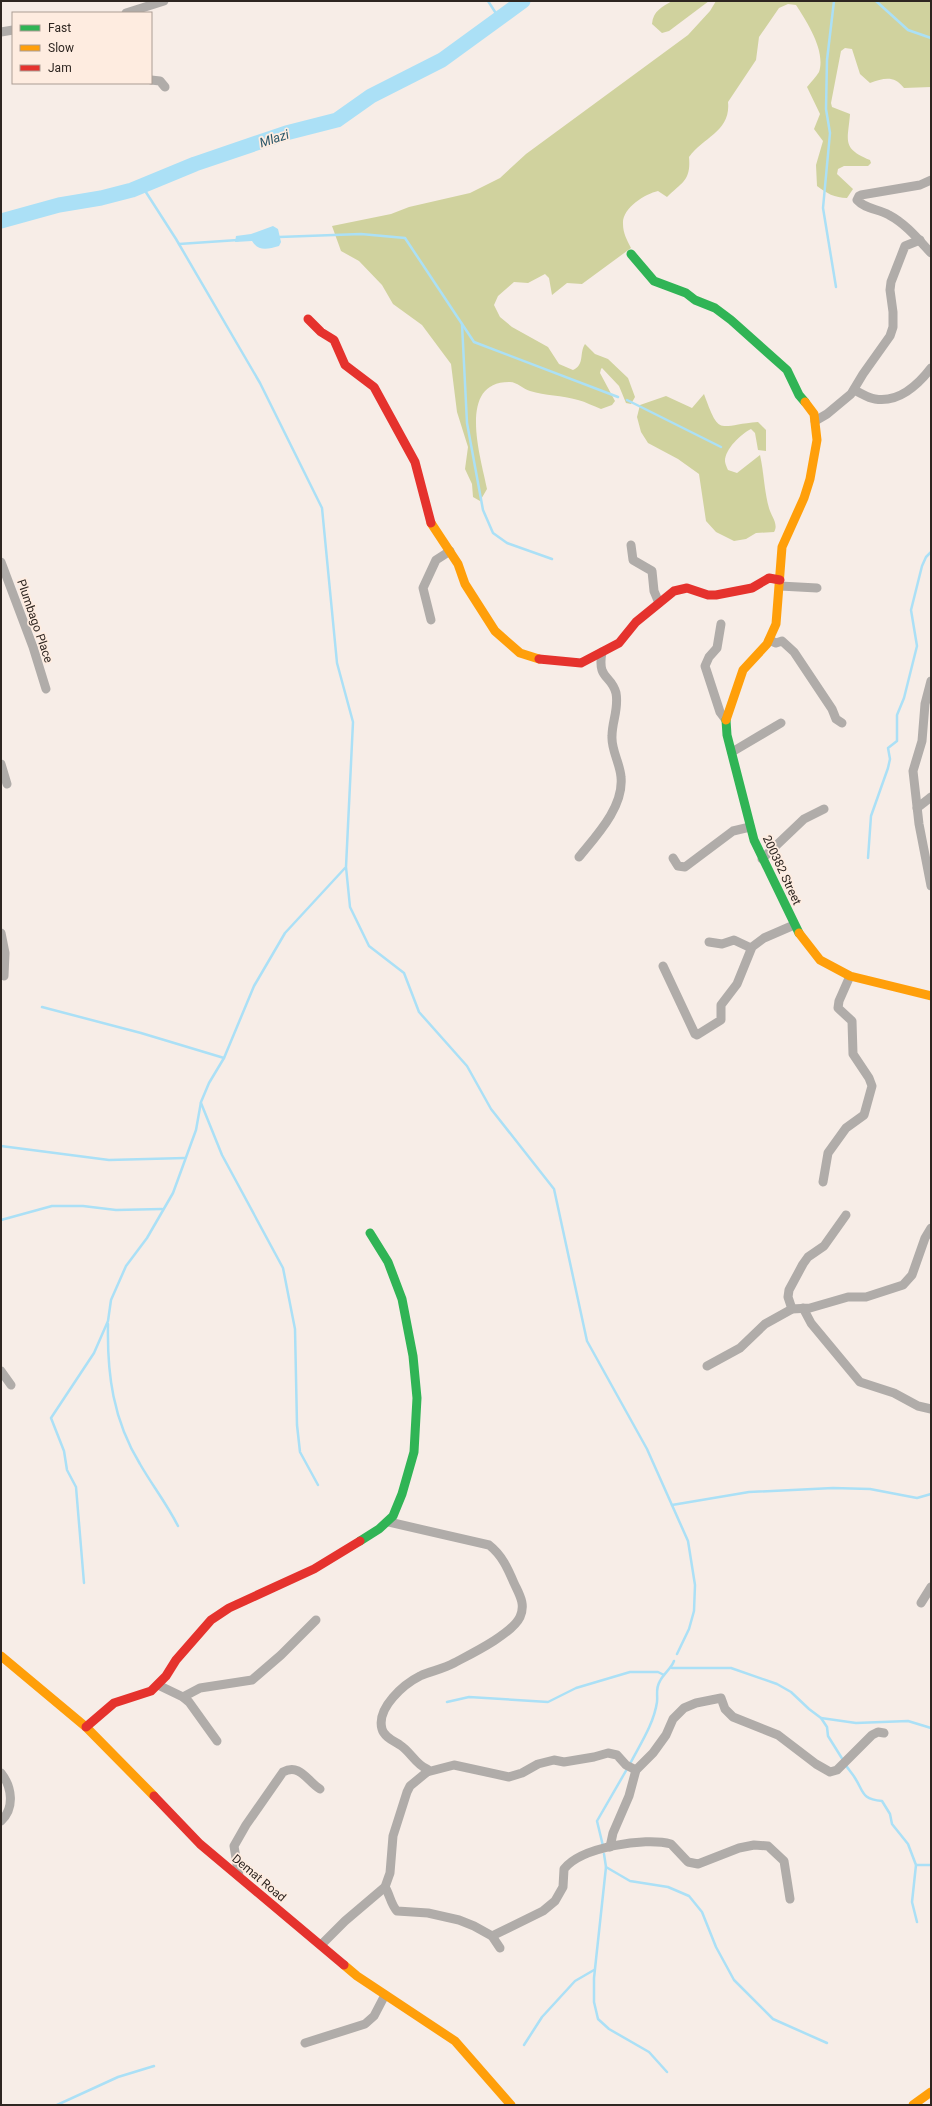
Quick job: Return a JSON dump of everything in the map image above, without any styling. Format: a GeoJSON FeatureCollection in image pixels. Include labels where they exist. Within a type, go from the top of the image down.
{"type":"FeatureCollection","features":[{"type":"Feature","properties":{"kind":"street"},"geometry":{"type":"LineString","coordinates":[[129,12],[164,1]]}},
{"type":"Feature","properties":{"kind":"street"},"geometry":{"type":"LineString","coordinates":[[1,32],[12,30]]}},
{"type":"Feature","properties":{"kind":"street"},"geometry":{"type":"LineString","coordinates":[[152,80],[160,81],[165,87]]}},
{"type":"Feature","properties":{"kind":"street"},"geometry":{"type":"LineString","coordinates":[[931,180],[920,185],[861,195],[857,198],[862,204],[897,219],[920,240],[931,253]]}},
{"type":"Feature","properties":{"kind":"street"},"geometry":{"type":"LineString","coordinates":[[815,421],[827,414],[854,390],[863,374],[890,336],[893,327],[893,312],[890,290],[891,282],[905,246],[920,240]]}},
{"type":"Feature","properties":{"kind":"street"},"geometry":{"type":"LineString","coordinates":[[631,254],[650,278],[686,293],[695,300],[715,308],[731,320],[787,370],[798,395],[814,414],[817,440],[815,461],[804,498],[782,547],[776,624],[769,640],[776,643],[782,641],[794,652],[832,709],[836,720],[842,723]]}},
{"type":"Feature","properties":{"kind":"street"},"geometry":{"type":"LineString","coordinates":[[308,318],[316,328],[334,340],[341,359],[348,368],[374,387],[415,462],[431,524],[458,564],[466,584],[492,626],[505,641],[520,653],[536,660],[581,663],[619,643],[636,622],[674,591],[681,589],[693,589],[712,595],[752,588],[769,578],[780,583],[817,588]]}},
{"type":"Feature","properties":{"kind":"street"},"geometry":{"type":"LineString","coordinates":[[854,390],[873,399],[892,399],[913,386],[931,368]]}},
{"type":"Feature","properties":{"kind":"street"},"geometry":{"type":"LineString","coordinates":[[632,545],[634,560],[652,571],[654,591],[659,603]]}},
{"type":"Feature","properties":{"kind":"street"},"geometry":{"type":"LineString","coordinates":[[431,620],[423,588],[436,560],[450,551]]}},
{"type":"Feature","properties":{"kind":"street","name":"Plumbago Place"},"geometry":{"type":"LineString","coordinates":[[1,562],[33,647],[46,689]]}},
{"type":"Feature","properties":{"kind":"street"},"geometry":{"type":"LineString","coordinates":[[721,624],[717,648],[705,666],[720,712],[726,720]]}},
{"type":"Feature","properties":{"kind":"street","name":"200382 Street"},"geometry":{"type":"LineString","coordinates":[[769,640],[743,670],[726,720],[727,735],[750,827],[762,859],[794,925],[804,941],[820,960],[850,976],[931,996]]}},
{"type":"Feature","properties":{"kind":"street"},"geometry":{"type":"LineString","coordinates":[[579,857],[610,814],[621,786],[620,771],[612,736],[617,702],[615,691],[602,672],[600,662],[602,652]]}},
{"type":"Feature","properties":{"kind":"street"},"geometry":{"type":"LineString","coordinates":[[931,681],[925,704],[922,741],[913,771],[917,808],[931,886]]}},
{"type":"Feature","properties":{"kind":"street"},"geometry":{"type":"LineString","coordinates":[[732,752],[781,723]]}},
{"type":"Feature","properties":{"kind":"street"},"geometry":{"type":"LineString","coordinates":[[1,764],[8,784]]}},
{"type":"Feature","properties":{"kind":"street"},"geometry":{"type":"LineString","coordinates":[[917,808],[931,797]]}},
{"type":"Feature","properties":{"kind":"street"},"geometry":{"type":"LineString","coordinates":[[762,859],[804,819],[824,809]]}},
{"type":"Feature","properties":{"kind":"street"},"geometry":{"type":"LineString","coordinates":[[673,858],[678,866],[685,866],[732,831],[750,827]]}},
{"type":"Feature","properties":{"kind":"street"},"geometry":{"type":"LineString","coordinates":[[663,966],[695,1034],[698,1035],[721,1020],[721,1005],[737,984],[751,948],[764,938],[794,925]]}},
{"type":"Feature","properties":{"kind":"street"},"geometry":{"type":"LineString","coordinates":[[1,933],[5,953],[4,976]]}},
{"type":"Feature","properties":{"kind":"street"},"geometry":{"type":"LineString","coordinates":[[709,942],[722,944],[734,940],[751,948]]}},
{"type":"Feature","properties":{"kind":"street"},"geometry":{"type":"LineString","coordinates":[[823,1182],[828,1153],[846,1128],[864,1115],[872,1086],[869,1078],[854,1054],[852,1021],[838,1008],[839,1001],[850,976]]}},
{"type":"Feature","properties":{"kind":"street"},"geometry":{"type":"LineString","coordinates":[[792,1309],[788,1297],[789,1290],[803,1264],[808,1257],[824,1246],[846,1215]]}},
{"type":"Feature","properties":{"kind":"street"},"geometry":{"type":"LineString","coordinates":[[707,1366],[740,1348],[765,1324],[792,1309],[803,1308],[844,1298],[866,1296],[903,1285],[912,1275],[925,1238],[931,1228]]}},
{"type":"Feature","properties":{"kind":"street"},"geometry":{"type":"LineString","coordinates":[[86,1727],[114,1703],[134,1696],[143,1695],[158,1685],[176,1660],[211,1620],[228,1608],[289,1582],[314,1569],[389,1522],[396,1511],[414,1452],[417,1398],[413,1356],[402,1298],[388,1262],[370,1233]]}},
{"type":"Feature","properties":{"kind":"street"},"geometry":{"type":"LineString","coordinates":[[803,1308],[811,1323],[860,1382],[894,1393],[918,1406],[931,1409]]}},
{"type":"Feature","properties":{"kind":"street"},"geometry":{"type":"LineString","coordinates":[[1,1371],[11,1385]]}},
{"type":"Feature","properties":{"kind":"street"},"geometry":{"type":"LineString","coordinates":[[389,1522],[489,1545],[494,1549],[507,1568],[523,1604],[520,1618],[508,1630],[452,1664],[419,1676],[393,1697],[385,1709],[382,1729],[385,1735],[405,1748],[421,1767],[426,1769],[427,1772]]}},
{"type":"Feature","properties":{"kind":"street"},"geometry":{"type":"LineString","coordinates":[[921,1603],[931,1587]]}},
{"type":"Feature","properties":{"kind":"street"},"geometry":{"type":"LineString","coordinates":[[183,1697],[200,1688],[252,1680],[281,1655],[316,1620]]}},
{"type":"Feature","properties":{"kind":"street","name":"Demat Road"},"geometry":{"type":"LineString","coordinates":[[1,1656],[86,1727],[189,1833],[320,1945],[357,1976],[455,2041],[511,2105]]}},
{"type":"Feature","properties":{"kind":"street"},"geometry":{"type":"LineString","coordinates":[[158,1685],[183,1697],[203,1720],[217,1741]]}},
{"type":"Feature","properties":{"kind":"street"},"geometry":{"type":"LineString","coordinates":[[610,1847],[613,1833],[629,1796],[636,1770],[653,1753],[666,1735],[673,1719],[684,1708],[696,1703],[722,1698],[725,1710],[733,1717],[778,1736],[825,1770],[837,1770],[872,1735],[878,1732],[884,1733]]}},
{"type":"Feature","properties":{"kind":"street"},"geometry":{"type":"LineString","coordinates":[[320,1945],[345,1921],[386,1887],[390,1873],[393,1836],[410,1786],[427,1772],[433,1772],[447,1765],[459,1765],[509,1777],[522,1773],[538,1764],[554,1760],[564,1762],[608,1753],[617,1755],[626,1765],[636,1770]]}},
{"type":"Feature","properties":{"kind":"street"},"geometry":{"type":"LineString","coordinates":[[239,1876],[234,1846],[246,1825],[283,1772],[288,1769],[298,1770],[320,1788]]}},
{"type":"Feature","properties":{"kind":"street"},"geometry":{"type":"LineString","coordinates":[[1,1774],[7,1781],[10,1800],[7,1815],[1,1821]]}},
{"type":"Feature","properties":{"kind":"street"},"geometry":{"type":"LineString","coordinates":[[492,1936],[543,1911],[556,1901],[563,1887],[563,1873],[566,1867],[581,1857],[610,1847],[641,1842],[671,1844],[688,1862],[698,1864],[739,1848],[763,1844],[775,1852],[784,1862],[790,1898]]}},
{"type":"Feature","properties":{"kind":"street"},"geometry":{"type":"LineString","coordinates":[[386,1887],[394,1908],[397,1911],[428,1913],[459,1920],[492,1936],[500,1948]]}},
{"type":"Feature","properties":{"kind":"street"},"geometry":{"type":"LineString","coordinates":[[305,2043],[365,2024],[374,2016],[386,1995]]}},
{"type":"Feature","properties":{"kind":"street"},"geometry":{"type":"LineString","coordinates":[[913,2105],[931,2092]]}},
{"type":"Feature","properties":{"kind":"green space"},"geometry":{"type":"Polygon","coordinates":[[[672,1],[709,1],[669,31],[662,33],[652,24],[654,16],[665,5],[672,1]]]}},
{"type":"Feature","properties":{"kind":"green space"},"geometry":{"type":"Polygon","coordinates":[[[716,1],[931,1],[931,87],[904,88],[893,79],[884,79],[870,83],[860,74],[852,49],[845,48],[841,51],[831,103],[832,107],[850,114],[848,143],[854,152],[870,160],[871,163],[868,166],[844,166],[838,169],[837,174],[853,189],[847,198],[827,193],[817,186],[816,165],[823,141],[814,129],[820,114],[807,87],[819,72],[820,55],[818,46],[810,28],[796,5],[788,4],[779,8],[759,37],[756,60],[728,102],[728,112],[721,127],[689,157],[689,171],[685,180],[667,197],[658,191],[647,195],[630,207],[626,213],[623,227],[631,248],[582,284],[567,283],[552,295],[549,278],[545,274],[528,283],[514,282],[498,296],[494,305],[500,317],[512,327],[548,347],[559,364],[573,370],[577,368],[585,344],[595,354],[608,359],[628,378],[635,397],[631,404],[626,403],[619,386],[602,368],[600,373],[615,401],[612,405],[601,409],[572,398],[530,391],[513,382],[493,385],[483,394],[477,407],[477,441],[487,489],[480,501],[473,497],[472,484],[465,469],[468,447],[457,412],[451,364],[422,325],[393,304],[382,285],[359,261],[341,251],[332,226],[391,214],[409,207],[470,193],[500,178],[526,154],[688,35],[710,11],[716,1]]]}},
{"type":"Feature","properties":{"kind":"green space"},"geometry":{"type":"Polygon","coordinates":[[[704,394],[714,417],[722,426],[758,422],[766,430],[766,451],[758,450],[755,433],[751,429],[734,442],[726,456],[725,461],[728,470],[737,473],[760,455],[767,501],[776,526],[774,532],[756,533],[746,539],[734,541],[716,532],[706,521],[699,474],[678,459],[648,443],[641,432],[637,417],[640,405],[666,396],[692,408],[704,394]]]}},
{"type":"Feature","properties":{"kind":"water"},"geometry":{"type":"Polygon","coordinates":[[[273,226],[278,229],[281,242],[279,246],[264,249],[258,247],[252,241],[235,242],[236,236],[251,234],[273,226]]]}},
{"type":"Feature","properties":{"kind":"waterway"},"geometry":{"type":"LineString","coordinates":[[488,1],[499,18]]}},
{"type":"Feature","properties":{"kind":"waterway","name":"Mlazi"},"geometry":{"type":"LineString","coordinates":[[1,221],[59,205],[101,198],[132,190],[195,164],[286,133],[337,120],[371,96],[442,60],[523,1]]}},
{"type":"Feature","properties":{"kind":"waterway"},"geometry":{"type":"LineString","coordinates":[[834,1],[827,60],[826,109],[830,133],[823,208],[836,287]]}},
{"type":"Feature","properties":{"kind":"waterway"},"geometry":{"type":"LineString","coordinates":[[876,1],[908,30],[931,38]]}},
{"type":"Feature","properties":{"kind":"waterway"},"geometry":{"type":"LineString","coordinates":[[142,186],[176,239],[260,383],[322,508],[337,663],[353,722],[346,867],[350,907],[369,946],[404,973],[419,1012],[467,1066],[491,1109],[554,1189],[587,1341],[647,1449],[688,1541],[695,1585],[694,1611],[689,1629],[677,1654]]}},
{"type":"Feature","properties":{"kind":"waterway"},"geometry":{"type":"LineString","coordinates":[[279,237],[361,234],[405,238],[474,342],[618,397]]}},
{"type":"Feature","properties":{"kind":"waterway"},"geometry":{"type":"LineString","coordinates":[[179,244],[238,240]]}},
{"type":"Feature","properties":{"kind":"waterway"},"geometry":{"type":"LineString","coordinates":[[462,324],[467,423],[483,510],[493,533],[507,543],[552,559]]}},
{"type":"Feature","properties":{"kind":"waterway"},"geometry":{"type":"LineString","coordinates":[[627,400],[721,447]]}},
{"type":"Feature","properties":{"kind":"waterway"},"geometry":{"type":"LineString","coordinates":[[868,858],[871,816],[888,768],[890,759],[888,748],[897,741],[897,715],[904,698],[917,646],[911,610],[922,566],[926,557],[931,552]]}},
{"type":"Feature","properties":{"kind":"waterway"},"geometry":{"type":"LineString","coordinates":[[84,1583],[76,1487],[67,1470],[64,1451],[51,1418],[94,1353],[108,1321],[111,1300],[126,1266],[147,1238],[173,1193],[196,1130],[201,1102],[209,1083],[224,1058],[254,986],[285,933],[345,868]]}},
{"type":"Feature","properties":{"kind":"waterway"},"geometry":{"type":"LineString","coordinates":[[42,1007],[141,1033],[224,1058]]}},
{"type":"Feature","properties":{"kind":"waterway"},"geometry":{"type":"LineString","coordinates":[[201,1103],[222,1155],[283,1268],[295,1329],[297,1425],[300,1452],[318,1485]]}},
{"type":"Feature","properties":{"kind":"waterway"},"geometry":{"type":"LineString","coordinates":[[1,1146],[109,1160],[185,1158]]}},
{"type":"Feature","properties":{"kind":"waterway"},"geometry":{"type":"LineString","coordinates":[[1,1220],[52,1206],[83,1206],[116,1210],[162,1209]]}},
{"type":"Feature","properties":{"kind":"waterway"},"geometry":{"type":"LineString","coordinates":[[108,1324],[111,1379],[123,1431],[140,1464],[178,1526]]}},
{"type":"Feature","properties":{"kind":"waterway"},"geometry":{"type":"LineString","coordinates":[[672,1505],[749,1492],[833,1488],[870,1489],[917,1498],[931,1494]]}},
{"type":"Feature","properties":{"kind":"waterway"},"geometry":{"type":"LineString","coordinates":[[631,1762],[647,1733],[653,1718],[657,1702],[658,1684],[674,1661]]}},
{"type":"Feature","properties":{"kind":"waterway"},"geometry":{"type":"LineString","coordinates":[[672,1668],[731,1668],[777,1684],[791,1692],[821,1718],[827,1727],[828,1736],[843,1760]]}},
{"type":"Feature","properties":{"kind":"waterway"},"geometry":{"type":"LineString","coordinates":[[447,1702],[469,1697],[548,1702],[576,1688],[630,1672],[658,1672],[664,1675]]}},
{"type":"Feature","properties":{"kind":"waterway"},"geometry":{"type":"LineString","coordinates":[[821,1718],[856,1723],[908,1721],[931,1728]]}},
{"type":"Feature","properties":{"kind":"waterway"},"geometry":{"type":"LineString","coordinates":[[845,1764],[864,1794],[870,1799],[882,1801],[890,1814],[892,1824],[908,1844],[916,1865],[912,1902],[917,1922]]}},
{"type":"Feature","properties":{"kind":"waterway"},"geometry":{"type":"LineString","coordinates":[[603,1846],[597,1821],[627,1769]]}},
{"type":"Feature","properties":{"kind":"waterway"},"geometry":{"type":"LineString","coordinates":[[604,1854],[606,1867],[630,1881],[668,1887],[689,1896],[702,1912],[716,1947],[734,1980],[773,2019],[827,2043]]}},
{"type":"Feature","properties":{"kind":"waterway"},"geometry":{"type":"LineString","coordinates":[[916,1865],[931,1865]]}},
{"type":"Feature","properties":{"kind":"waterway"},"geometry":{"type":"LineString","coordinates":[[606,1867],[594,1978],[594,2002],[598,2019],[609,2029],[649,2052],[667,2072]]}},
{"type":"Feature","properties":{"kind":"waterway"},"geometry":{"type":"LineString","coordinates":[[524,2045],[542,2017],[575,1981],[594,1970]]}},
{"type":"Feature","properties":{"kind":"waterway"},"geometry":{"type":"LineString","coordinates":[[57,2105],[118,2077],[154,2066]]}},
{"type":"Feature","properties":{"kind":"traffic: fast"},"geometry":{"type":"LineString","coordinates":[[631,254],[654,281],[686,293],[695,300],[715,308],[731,320],[787,370],[799,395],[805,402]]}},
{"type":"Feature","properties":{"kind":"traffic: fast"},"geometry":{"type":"LineString","coordinates":[[726,720],[727,735],[754,840],[799,933]]}},
{"type":"Feature","properties":{"kind":"traffic: fast"},"geometry":{"type":"LineString","coordinates":[[360,1541],[379,1529],[393,1516],[402,1494],[414,1452],[417,1398],[413,1356],[402,1299],[388,1262],[370,1233]]}},
{"type":"Feature","properties":{"kind":"traffic: slow"},"geometry":{"type":"LineString","coordinates":[[726,720],[743,670],[767,644],[776,624],[782,547],[804,498],[810,479],[817,440],[814,414],[805,402]]}},
{"type":"Feature","properties":{"kind":"traffic: slow"},"geometry":{"type":"LineString","coordinates":[[431,523],[458,564],[465,584],[495,631],[520,653],[539,659]]}},
{"type":"Feature","properties":{"kind":"traffic: slow"},"geometry":{"type":"LineString","coordinates":[[799,933],[820,960],[850,976],[931,996]]}},
{"type":"Feature","properties":{"kind":"traffic: slow"},"geometry":{"type":"LineString","coordinates":[[1,1656],[86,1727],[154,1796]]}},
{"type":"Feature","properties":{"kind":"traffic: slow"},"geometry":{"type":"LineString","coordinates":[[344,1965],[357,1976],[455,2041],[511,2105]]}},
{"type":"Feature","properties":{"kind":"traffic: slow"},"geometry":{"type":"LineString","coordinates":[[913,2105],[931,2092]]}},
{"type":"Feature","properties":{"kind":"traffic: jam"},"geometry":{"type":"LineString","coordinates":[[308,319],[321,332],[334,340],[345,365],[374,387],[415,462],[431,523]]}},
{"type":"Feature","properties":{"kind":"traffic: jam"},"geometry":{"type":"LineString","coordinates":[[539,659],[581,663],[619,643],[636,622],[674,591],[687,588],[708,595],[716,595],[752,588],[769,578],[780,580]]}},
{"type":"Feature","properties":{"kind":"traffic: jam"},"geometry":{"type":"LineString","coordinates":[[86,1727],[114,1703],[151,1691],[166,1676],[176,1660],[211,1620],[229,1608],[314,1569],[360,1541]]}},
{"type":"Feature","properties":{"kind":"traffic: jam"},"geometry":{"type":"LineString","coordinates":[[154,1796],[200,1844],[344,1965]]}}]}
